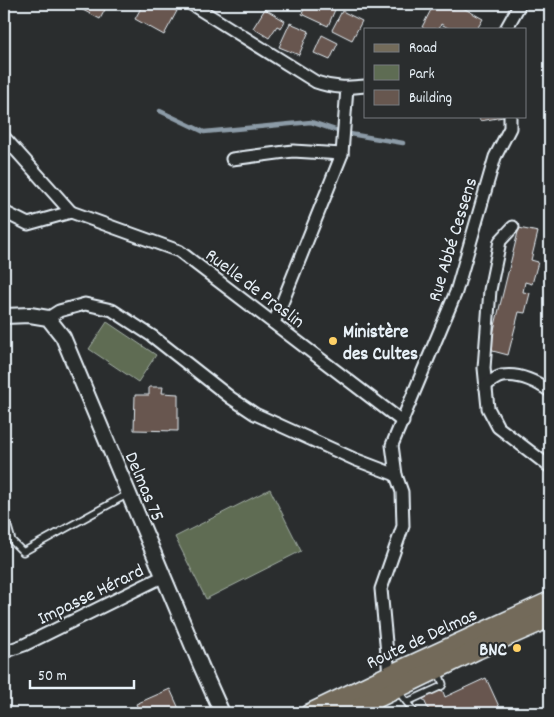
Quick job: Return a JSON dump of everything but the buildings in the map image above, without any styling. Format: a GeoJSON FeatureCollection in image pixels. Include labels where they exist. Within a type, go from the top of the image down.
{"type":"FeatureCollection","features":[{"type":"Feature","properties":{"kind":"main road","name":"Route de Delmas"},"geometry":{"type":"LineString","coordinates":[[346,713],[375,707],[397,688],[550,601]]}},
{"type":"Feature","properties":{"kind":"main road","name":"Route de Delmas"},"geometry":{"type":"LineString","coordinates":[[310,713],[397,688],[550,618]]}},
{"type":"Feature","properties":{"kind":"street"},"geometry":{"type":"LineString","coordinates":[[191,4],[316,82],[330,87],[364,86]]}},
{"type":"Feature","properties":{"kind":"street"},"geometry":{"type":"LineString","coordinates":[[506,28],[515,5]]}},
{"type":"Feature","properties":{"kind":"street"},"geometry":{"type":"LineString","coordinates":[[274,323],[342,154],[347,88]]}},
{"type":"Feature","properties":{"kind":"street","name":"Rue Abbé Cessens"},"geometry":{"type":"LineString","coordinates":[[397,688],[381,589],[403,526],[402,492],[396,475],[392,445],[456,292],[495,156],[510,128],[510,118]]}},
{"type":"Feature","properties":{"kind":"street"},"geometry":{"type":"LineString","coordinates":[[4,137],[71,212],[28,224],[4,212]]}},
{"type":"Feature","properties":{"kind":"street"},"geometry":{"type":"LineString","coordinates":[[232,159],[293,151],[342,154]]}},
{"type":"Feature","properties":{"kind":"street","name":"Ruelle de Praslin"},"geometry":{"type":"LineString","coordinates":[[71,212],[179,251],[402,422]]}},
{"type":"Feature","properties":{"kind":"street"},"geometry":{"type":"LineString","coordinates":[[513,227],[500,241],[490,290],[484,368],[488,408],[498,427],[550,468]]}},
{"type":"Feature","properties":{"kind":"street"},"geometry":{"type":"LineString","coordinates":[[4,316],[30,315],[48,318],[59,311],[85,304],[112,310],[152,336],[254,414],[354,459],[396,475]]}},
{"type":"Feature","properties":{"kind":"street","name":"Delmas 75"},"geometry":{"type":"LineString","coordinates":[[48,318],[64,338],[128,494],[222,713]]}},
{"type":"Feature","properties":{"kind":"street"},"geometry":{"type":"LineString","coordinates":[[485,386],[500,376],[519,376],[550,391]]}},
{"type":"Feature","properties":{"kind":"street","name":"Impasse Hérard"},"geometry":{"type":"LineString","coordinates":[[4,652],[24,645],[164,576]]}},
{"type":"Feature","properties":{"kind":"lane"},"geometry":{"type":"LineString","coordinates":[[4,514],[12,541],[23,552],[128,494]]}},
{"type":"Feature","properties":{"kind":"lane"},"geometry":{"type":"LineString","coordinates":[[397,688],[415,713]]}},
{"type":"Feature","properties":{"kind":"green space"},"geometry":{"type":"Polygon","coordinates":[[[107,322],[156,355],[138,382],[89,349],[107,322]]]}},
{"type":"Feature","properties":{"kind":"green space"},"geometry":{"type":"Polygon","coordinates":[[[270,489],[301,551],[206,599],[175,537],[270,489]]]}},
{"type":"Feature","properties":{"kind":"waterway"},"geometry":{"type":"LineString","coordinates":[[160,111],[204,132],[311,122],[344,133],[403,143]]}},
{"type":"Feature","properties":{"kind":"place","name":"Ministère des Cultes"},"geometry":{"type":"Point","coordinates":[333,341]}},
{"type":"Feature","properties":{"kind":"place","name":"BNC"},"geometry":{"type":"Point","coordinates":[517,648]}}]}
